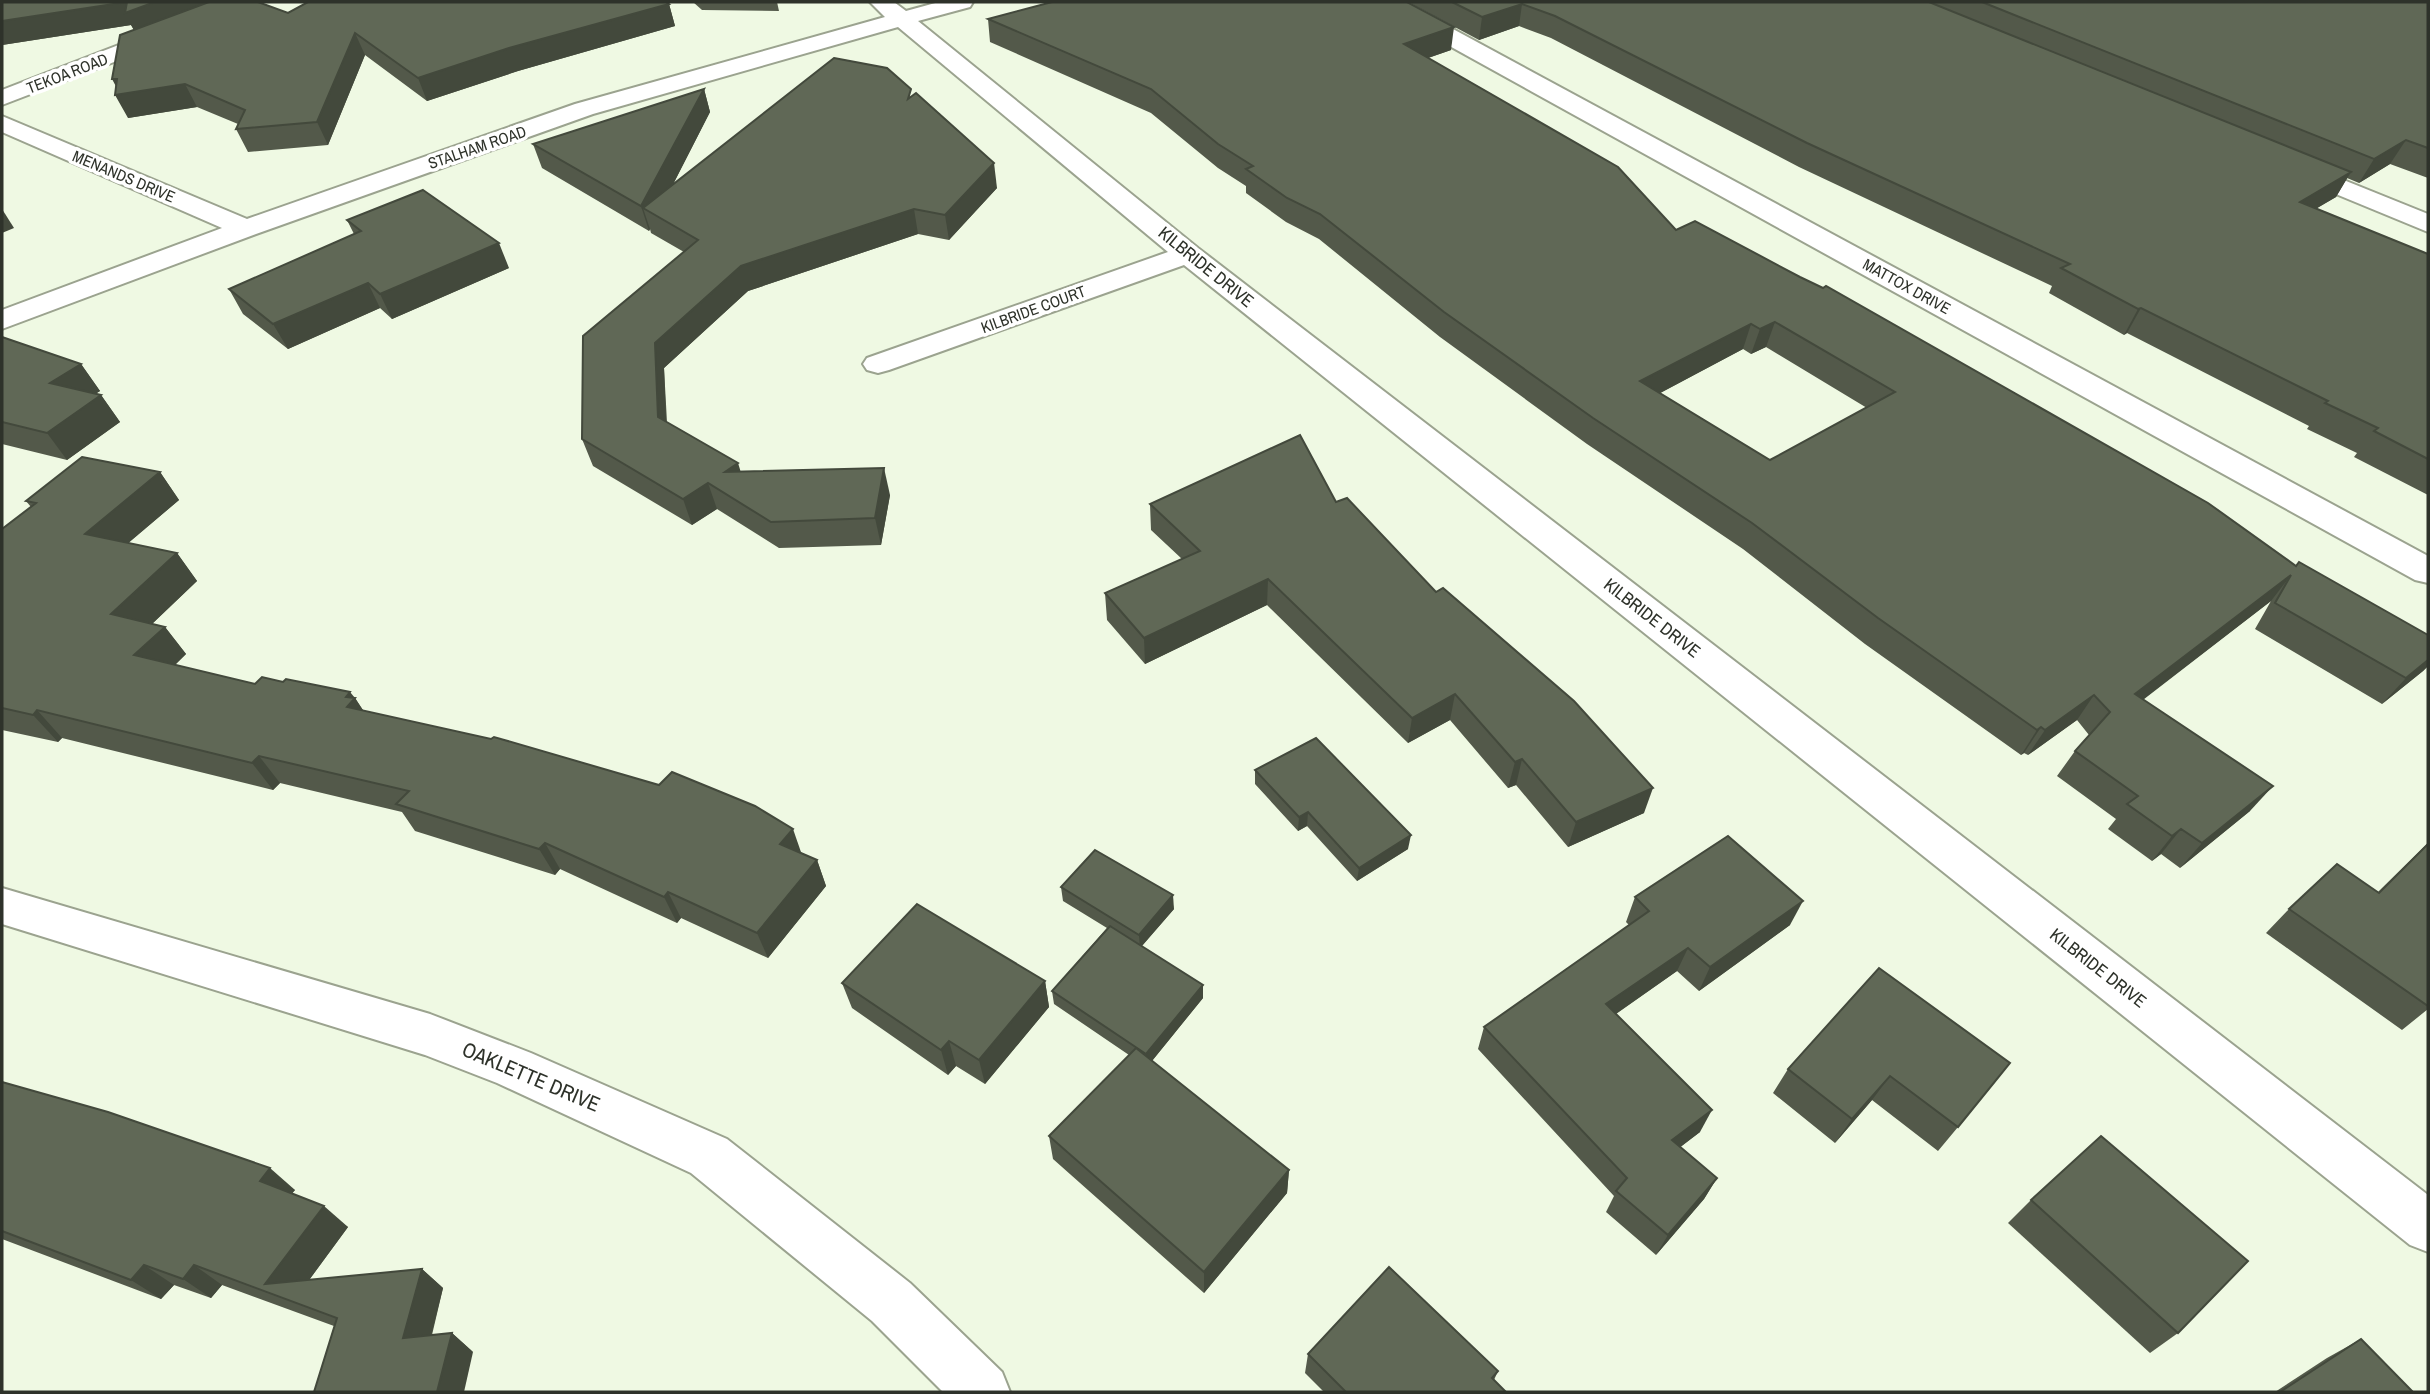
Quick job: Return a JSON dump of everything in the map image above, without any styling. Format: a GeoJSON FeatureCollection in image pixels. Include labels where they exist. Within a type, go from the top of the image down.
{"type":"FeatureCollection","features":[{"type":"Feature","properties":{"kind":"street","name":"TEKOA ROAD"},"geometry":{"type":"LineString","coordinates":[[2,98],[250,2]]}},
{"type":"Feature","properties":{"kind":"street","name":"STALHAM ROAD"},"geometry":{"type":"LineString","coordinates":[[2,320],[246,228],[584,109],[891,10],[962,2]]}},
{"type":"Feature","properties":{"kind":"street","name":"MATTOX DRIVE"},"geometry":{"type":"LineString","coordinates":[[1387,2],[2428,570]]}},
{"type":"Feature","properties":{"kind":"street","name":"KILBRIDE DRIVE"},"geometry":{"type":"LineString","coordinates":[[891,10],[1188,254],[2428,1227]]}},
{"type":"Feature","properties":{"kind":"street","name":"MENANDS DRIVE"},"geometry":{"type":"LineString","coordinates":[[2,123],[246,228]]}},
{"type":"Feature","properties":{"kind":"street"},"geometry":{"type":"LineString","coordinates":[[2276,160],[2428,224]]}},
{"type":"Feature","properties":{"kind":"street","name":"KILBRIDE COURT"},"geometry":{"type":"LineString","coordinates":[[878,364],[1188,254]]}},
{"type":"Feature","properties":{"kind":"street","name":"OAKLETTE DRIVE"},"geometry":{"type":"LineString","coordinates":[[2,906],[430,1035],[514,1068],[709,1156],[891,1302],[982,1392]]}},
{"type":"Feature","properties":{"kind":"building"},"geometry":{"type":"Polygon","coordinates":[[[2,2],[127,2],[2,21],[2,2]]]}},
{"type":"Feature","properties":{"kind":"building"},"geometry":{"type":"Polygon","coordinates":[[[127,2],[155,2],[125,13],[127,2]]]}},
{"type":"Feature","properties":{"kind":"building"},"geometry":{"type":"Polygon","coordinates":[[[209,2],[258,2],[288,13],[308,2],[669,4],[509,48],[418,78],[355,33],[317,122],[236,129],[245,110],[185,84],[115,95],[117,79],[112,79],[120,35],[209,2]]]}},
{"type":"Feature","properties":{"kind":"building"},"geometry":{"type":"Polygon","coordinates":[[[1052,2],[1407,2],[1454,27],[1404,44],[1618,167],[1676,230],[1695,221],[1800,277],[1823,288],[1826,286],[2208,503],[2296,566],[2299,562],[2428,635],[2428,660],[2406,678],[2275,603],[2291,575],[2135,694],[2273,786],[2202,843],[2181,829],[2172,836],[2127,804],[2138,796],[2075,751],[2110,712],[2094,695],[2045,730],[2041,727],[2037,730],[1878,618],[1752,523],[1593,418],[1444,312],[1320,214],[1287,198],[1246,169],[1253,166],[1218,144],[1151,89],[988,19],[1052,2]],[[1775,322],[1760,329],[1751,324],[1640,381],[1770,460],[1895,392],[1775,322]]]}},
{"type":"Feature","properties":{"kind":"building"},"geometry":{"type":"Polygon","coordinates":[[[1452,2],[1929,2],[2351,172],[2300,202],[2428,254],[2428,459],[2374,431],[2378,428],[2325,403],[2328,401],[2141,308],[2138,309],[2061,268],[2070,264],[1807,143],[1555,16],[1522,4],[1482,17],[1452,2]]]}},
{"type":"Feature","properties":{"kind":"building"},"geometry":{"type":"Polygon","coordinates":[[[1982,2],[2428,2],[2428,148],[2406,140],[2374,159],[1982,2]]]}},
{"type":"Feature","properties":{"kind":"building"},"geometry":{"type":"Polygon","coordinates":[[[834,58],[887,68],[911,89],[908,99],[916,93],[994,163],[945,215],[914,209],[741,266],[655,343],[658,417],[738,463],[725,472],[884,468],[875,518],[771,522],[708,483],[683,499],[582,439],[583,336],[698,240],[643,208],[834,58]]]}},
{"type":"Feature","properties":{"kind":"building"},"geometry":{"type":"Polygon","coordinates":[[[704,89],[641,206],[533,144],[704,89]]]}},
{"type":"Feature","properties":{"kind":"building"},"geometry":{"type":"Polygon","coordinates":[[[423,190],[499,243],[380,294],[368,283],[273,324],[229,289],[361,231],[347,220],[423,190]]]}},
{"type":"Feature","properties":{"kind":"building"},"geometry":{"type":"Polygon","coordinates":[[[2,337],[81,364],[50,383],[101,395],[47,433],[2,422],[2,337]]]}},
{"type":"Feature","properties":{"kind":"building"},"geometry":{"type":"Polygon","coordinates":[[[1300,435],[1336,502],[1347,498],[1436,592],[1443,588],[1574,701],[1653,788],[1576,822],[1522,759],[1515,762],[1455,694],[1412,718],[1268,579],[1144,638],[1105,593],[1200,551],[1150,504],[1300,435]]]}},
{"type":"Feature","properties":{"kind":"building"},"geometry":{"type":"Polygon","coordinates":[[[82,457],[160,472],[85,534],[177,553],[111,614],[165,627],[134,655],[255,684],[262,677],[283,682],[286,679],[350,692],[346,697],[355,698],[347,707],[491,739],[494,737],[659,785],[672,772],[755,806],[793,829],[780,844],[817,860],[757,933],[668,892],[664,897],[545,843],[539,849],[396,804],[409,791],[259,756],[252,763],[37,710],[33,715],[2,708],[2,529],[36,503],[26,501],[82,457]]]}},
{"type":"Feature","properties":{"kind":"building"},"geometry":{"type":"Polygon","coordinates":[[[1316,738],[1411,835],[1359,868],[1308,812],[1299,817],[1255,770],[1316,738]]]}},
{"type":"Feature","properties":{"kind":"building"},"geometry":{"type":"Polygon","coordinates":[[[1728,836],[1803,901],[1710,967],[1688,948],[1606,1004],[1712,1110],[1672,1140],[1717,1178],[1668,1235],[1616,1191],[1627,1178],[1484,1027],[1649,911],[1635,897],[1728,836]]]}},
{"type":"Feature","properties":{"kind":"building"},"geometry":{"type":"Polygon","coordinates":[[[2428,844],[2428,1006],[2289,909],[2337,864],[2379,893],[2428,844]]]}},
{"type":"Feature","properties":{"kind":"building"},"geometry":{"type":"Polygon","coordinates":[[[1095,850],[1173,895],[1139,935],[1061,887],[1095,850]]]}},
{"type":"Feature","properties":{"kind":"building"},"geometry":{"type":"Polygon","coordinates":[[[917,904],[1045,981],[979,1060],[949,1041],[941,1050],[842,983],[917,904]]]}},
{"type":"Feature","properties":{"kind":"building"},"geometry":{"type":"Polygon","coordinates":[[[1110,926],[1203,985],[1146,1054],[1052,991],[1110,926]]]}},
{"type":"Feature","properties":{"kind":"building"},"geometry":{"type":"Polygon","coordinates":[[[1879,968],[2010,1063],[1958,1127],[1890,1076],[1852,1119],[1788,1069],[1879,968]]]}},
{"type":"Feature","properties":{"kind":"building"},"geometry":{"type":"Polygon","coordinates":[[[1136,1048],[1289,1170],[1204,1272],[1049,1136],[1136,1048]]]}},
{"type":"Feature","properties":{"kind":"building"},"geometry":{"type":"Polygon","coordinates":[[[2,1082],[108,1112],[270,1168],[260,1181],[324,1206],[265,1284],[422,1269],[403,1338],[452,1333],[437,1392],[314,1392],[337,1318],[194,1265],[183,1279],[144,1265],[131,1280],[2,1231],[2,1082]]]}},
{"type":"Feature","properties":{"kind":"building"},"geometry":{"type":"Polygon","coordinates":[[[2101,1136],[2248,1261],[2178,1333],[2031,1200],[2101,1136]]]}},
{"type":"Feature","properties":{"kind":"building"},"geometry":{"type":"Polygon","coordinates":[[[1389,1267],[1498,1371],[1492,1378],[1506,1392],[1346,1392],[1308,1354],[1389,1267]]]}},
{"type":"Feature","properties":{"kind":"building"},"geometry":{"type":"Polygon","coordinates":[[[2361,1339],[2413,1392],[2280,1392],[2361,1339]]]}}]}
